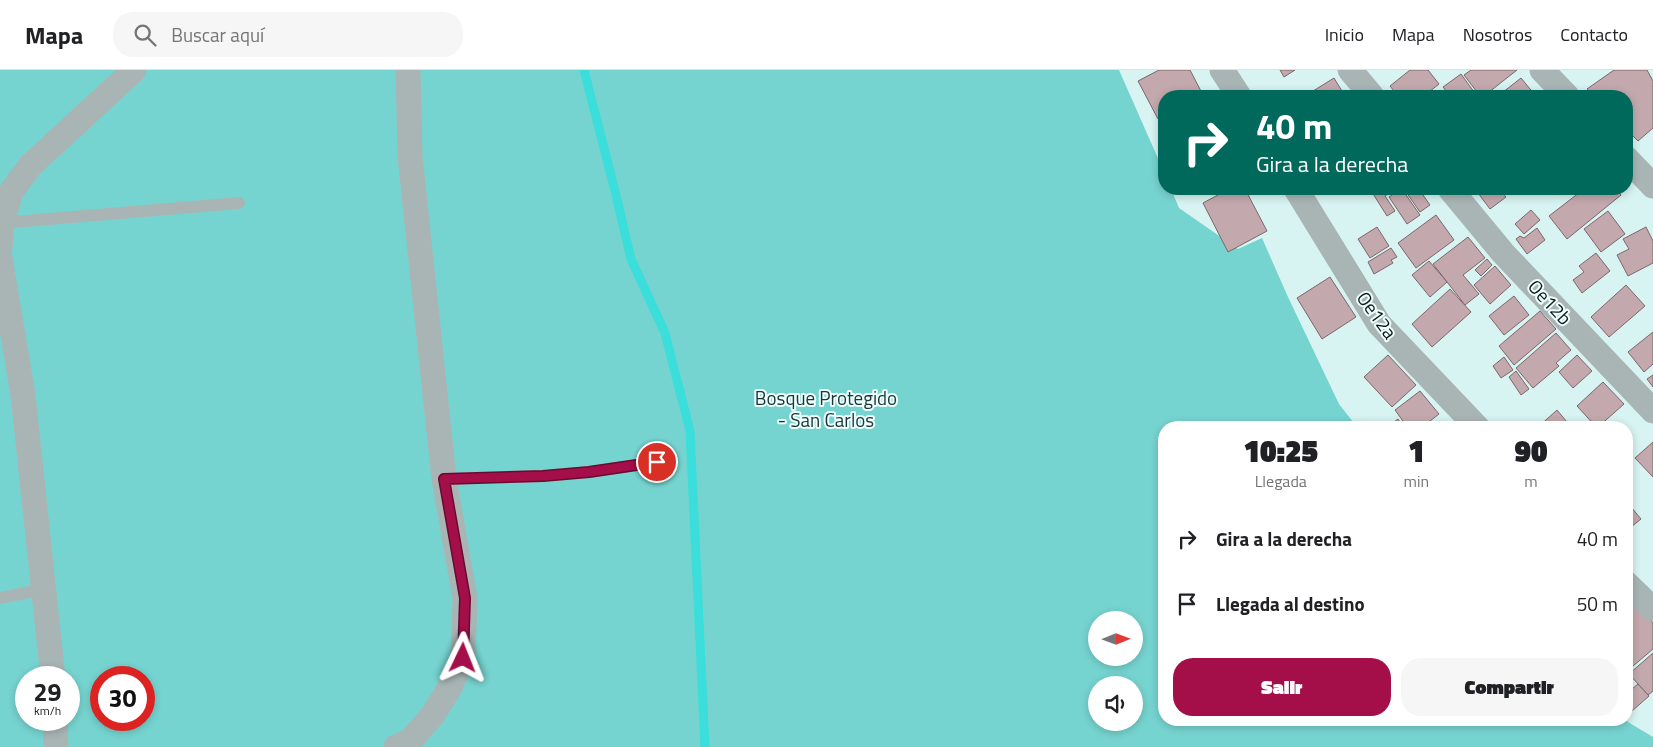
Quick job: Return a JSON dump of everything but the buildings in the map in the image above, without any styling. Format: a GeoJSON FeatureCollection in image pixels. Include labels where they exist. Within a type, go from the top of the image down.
{"type":"FeatureCollection","features":[{"type":"Feature","properties":{"kind":"street"},"geometry":{"type":"LineString","coordinates":[[0,247],[2,222],[11,192],[30,166],[134,70]]}},
{"type":"Feature","properties":{"kind":"street"},"geometry":{"type":"LineString","coordinates":[[396,747],[410,741],[432,716],[449,689],[463,658],[465,598],[444,479],[410,156],[408,70]]}},
{"type":"Feature","properties":{"kind":"street"},"geometry":{"type":"LineString","coordinates":[[1222,70],[1235,90]]}},
{"type":"Feature","properties":{"kind":"street"},"geometry":{"type":"LineString","coordinates":[[1350,70],[1367,90]]}},
{"type":"Feature","properties":{"kind":"street"},"geometry":{"type":"LineString","coordinates":[[1542,70],[1561,90]]}},
{"type":"Feature","properties":{"kind":"street"},"geometry":{"type":"LineString","coordinates":[[1633,165],[1653,186]]}},
{"type":"Feature","properties":{"kind":"street","name":"Oe12a"},"geometry":{"type":"LineString","coordinates":[[1300,195],[1379,324],[1471,421]]}},
{"type":"Feature","properties":{"kind":"street","name":"Oe12b"},"geometry":{"type":"LineString","coordinates":[[1455,195],[1503,252],[1653,412]]}},
{"type":"Feature","properties":{"kind":"street"},"geometry":{"type":"LineString","coordinates":[[0,258],[23,395],[52,666]]}},
{"type":"Feature","properties":{"kind":"street"},"geometry":{"type":"LineString","coordinates":[[1633,590],[1653,609]]}},
{"type":"Feature","properties":{"kind":"street"},"geometry":{"type":"LineString","coordinates":[[55,731],[56,747]]}},
{"type":"Feature","properties":{"kind":"lane"},"geometry":{"type":"LineString","coordinates":[[2,222],[239,203]]}},
{"type":"Feature","properties":{"kind":"lane"},"geometry":{"type":"LineString","coordinates":[[444,479],[552,476],[657,462]]}},
{"type":"Feature","properties":{"kind":"lane"},"geometry":{"type":"LineString","coordinates":[[0,598],[45,589]]}},
{"type":"Feature","properties":{"kind":"green space","name":"Bosque Protegido - San Carlos"},"geometry":{"type":"Polygon","coordinates":[[[0,70],[1119,70],[1158,158],[1158,195],[1174,195],[1179,208],[1238,249],[1262,238],[1339,404],[1352,421],[1158,421],[1158,726],[1633,725],[1653,737],[1653,747],[0,747],[0,70]]]}},
{"type":"Feature","properties":{"kind":"waterway"},"geometry":{"type":"LineString","coordinates":[[584,70],[631,259],[665,333],[690,431],[705,747]]}},
{"type":"Feature","properties":{"kind":"route"},"geometry":{"type":"LineString","coordinates":[[463,658],[465,598],[444,479],[543,476],[623,468],[657,462]]}}]}
